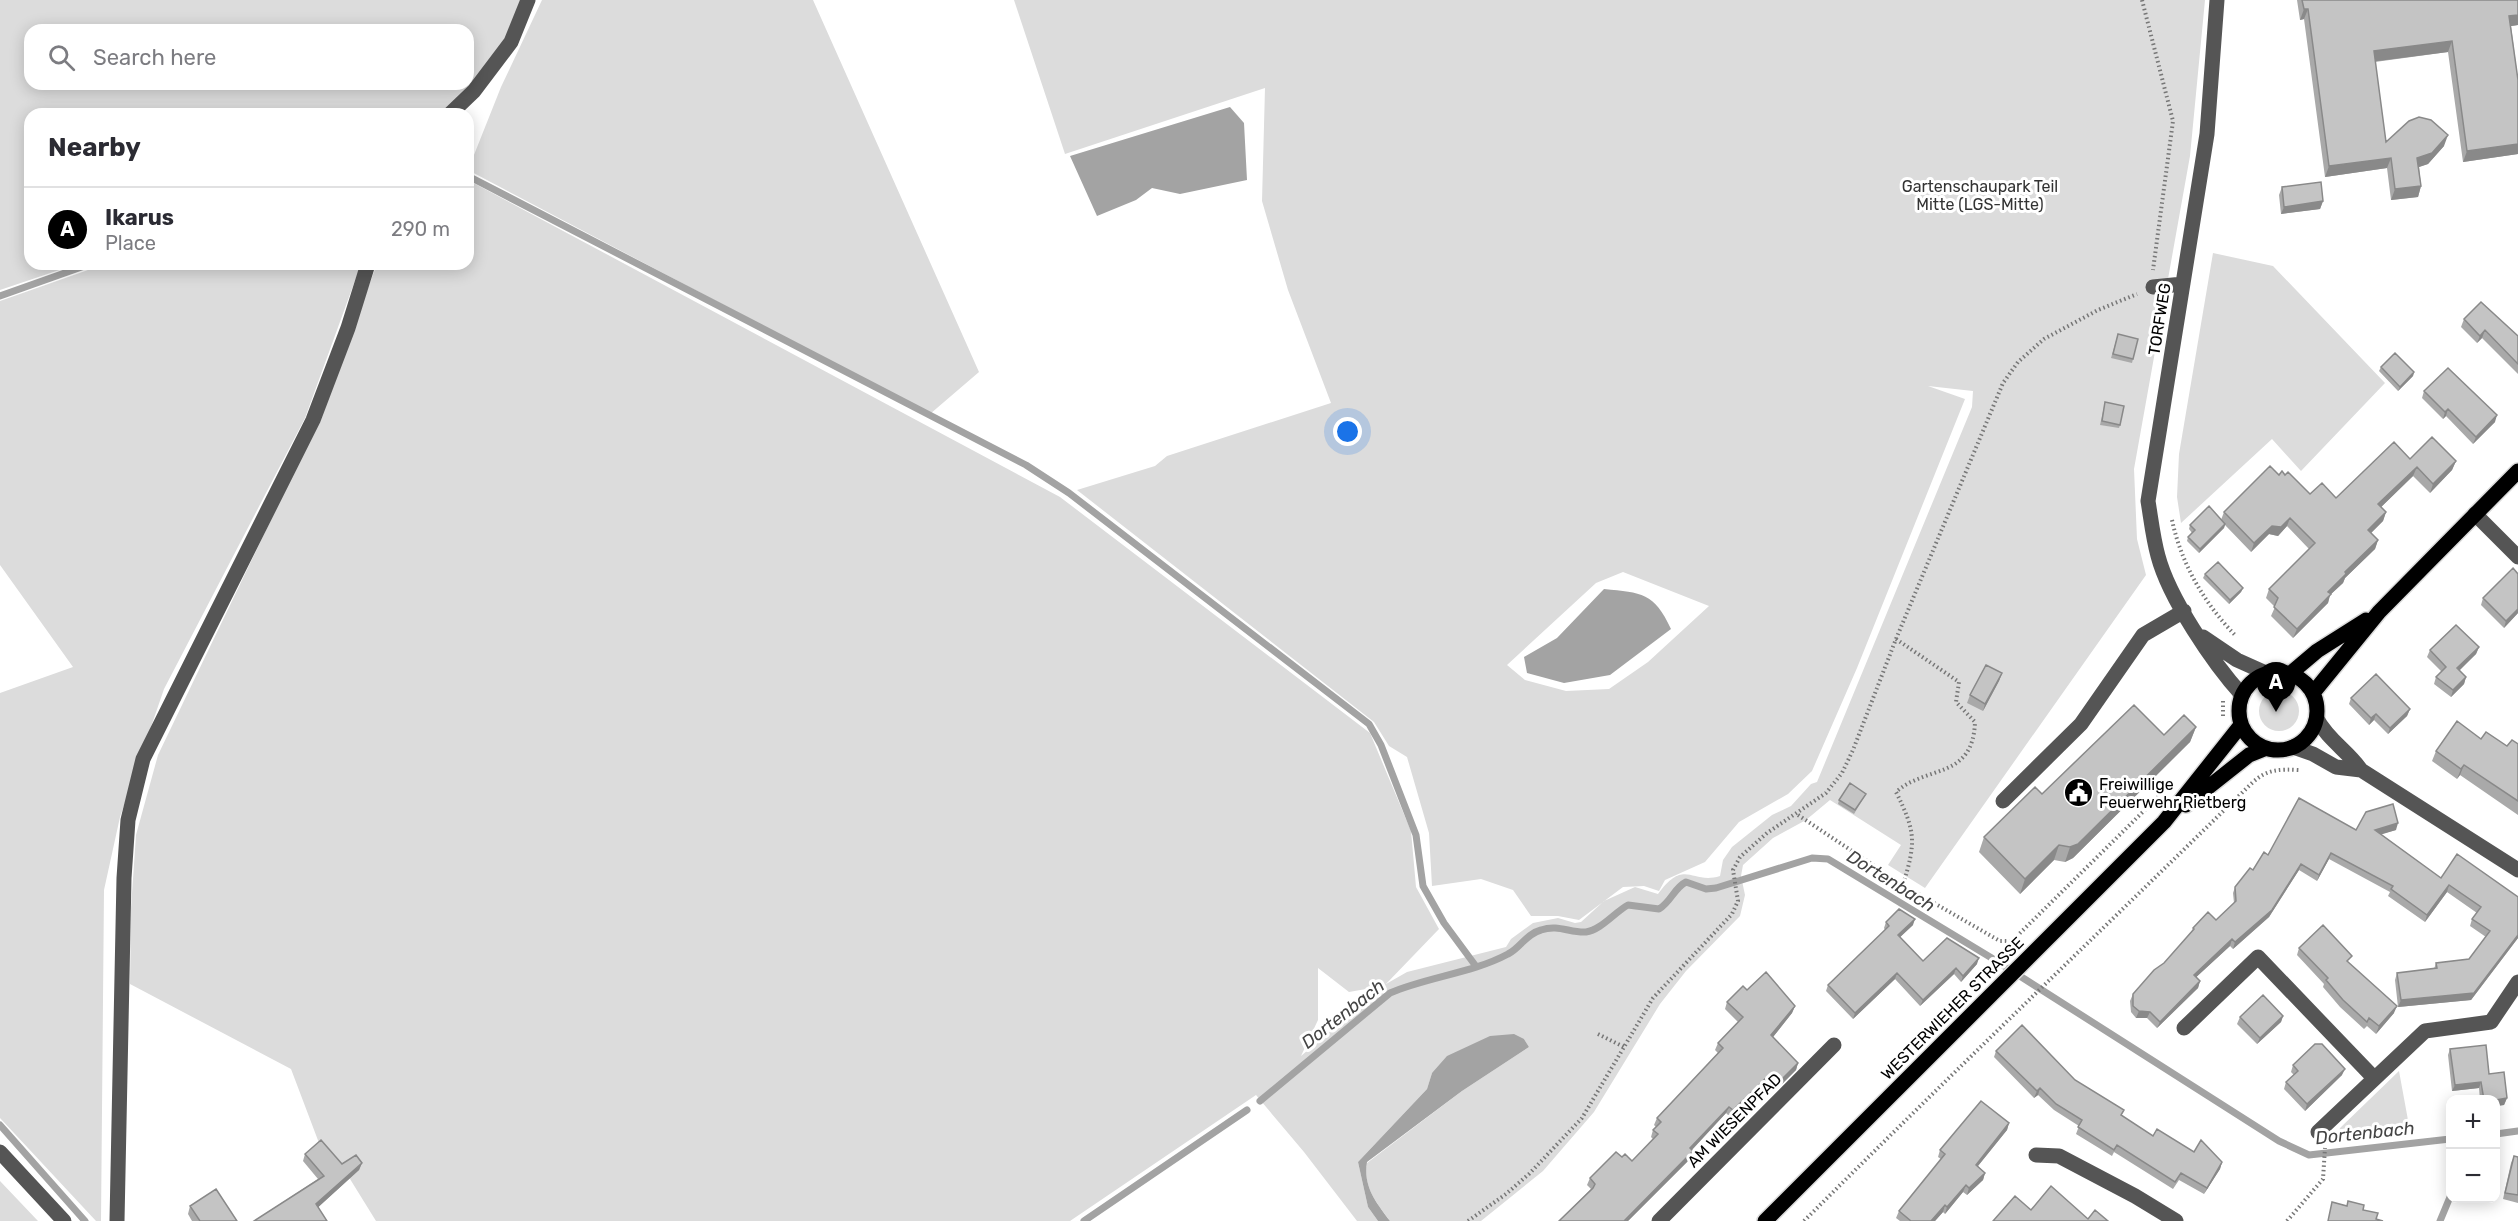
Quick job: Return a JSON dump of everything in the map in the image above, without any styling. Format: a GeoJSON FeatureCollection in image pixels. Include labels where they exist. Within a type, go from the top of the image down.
{"type":"FeatureCollection","features":[{"type":"Feature","properties":{"kind":"main road"},"geometry":{"type":"LineString","coordinates":[[2313,693],[2379,612],[2518,471]]}},
{"type":"Feature","properties":{"kind":"main road"},"geometry":{"type":"LineString","coordinates":[[2291,673],[2317,651],[2379,612]]}},
{"type":"Feature","properties":{"kind":"main road"},"geometry":{"type":"LineString","coordinates":[[2266,673],[2291,673],[2306,682],[2313,693],[2318,707],[2317,719],[2309,736],[2293,747],[2276,751],[2264,748],[2251,740],[2241,725],[2238,708],[2242,695],[2249,684],[2266,673]]}},
{"type":"Feature","properties":{"kind":"main road","name":"WESTERWIEHER STRASSE"},"geometry":{"type":"LineString","coordinates":[[1765,1221],[2164,822],[2241,725]]}},
{"type":"Feature","properties":{"kind":"main road","name":"WESTERWIEHER STRASSE"},"geometry":{"type":"LineString","coordinates":[[2164,822],[2249,755],[2264,748]]}},
{"type":"Feature","properties":{"kind":"street"},"geometry":{"type":"LineString","coordinates":[[457,108],[474,92],[511,42],[528,0]]}},
{"type":"Feature","properties":{"kind":"street","name":"TORFWEG"},"geometry":{"type":"LineString","coordinates":[[2217,0],[2207,134],[2148,501],[2158,557],[2184,611],[2224,676],[2242,695]]}},
{"type":"Feature","properties":{"kind":"street"},"geometry":{"type":"LineString","coordinates":[[117,1221],[125,866],[128,820],[143,759],[313,420],[348,328],[366,270]]}},
{"type":"Feature","properties":{"kind":"street"},"geometry":{"type":"LineString","coordinates":[[2153,287],[2183,284]]}},
{"type":"Feature","properties":{"kind":"street"},"geometry":{"type":"LineString","coordinates":[[2475,514],[2518,557]]}},
{"type":"Feature","properties":{"kind":"street"},"geometry":{"type":"LineString","coordinates":[[2003,801],[2081,724],[2143,635],[2184,611]]}},
{"type":"Feature","properties":{"kind":"street","name":"TORFWEG"},"geometry":{"type":"LineString","coordinates":[[2198,633],[2237,660],[2266,673]]}},
{"type":"Feature","properties":{"kind":"street"},"geometry":{"type":"LineString","coordinates":[[2317,719],[2323,731],[2349,753],[2361,770],[2518,870]]}},
{"type":"Feature","properties":{"kind":"street"},"geometry":{"type":"LineString","coordinates":[[2293,747],[2313,754],[2336,767],[2361,770]]}},
{"type":"Feature","properties":{"kind":"street"},"geometry":{"type":"LineString","coordinates":[[2184,1028],[2258,957],[2374,1078]]}},
{"type":"Feature","properties":{"kind":"street"},"geometry":{"type":"LineString","coordinates":[[2318,1132],[2425,1031],[2491,1022],[2518,982]]}},
{"type":"Feature","properties":{"kind":"street","name":"AM WIESENPFAD"},"geometry":{"type":"LineString","coordinates":[[1659,1221],[1834,1045]]}},
{"type":"Feature","properties":{"kind":"street"},"geometry":{"type":"LineString","coordinates":[[0,1152],[64,1221]]}},
{"type":"Feature","properties":{"kind":"street"},"geometry":{"type":"LineString","coordinates":[[2036,1155],[2059,1156],[2135,1196],[2176,1221]]}},
{"type":"Feature","properties":{"kind":"path"},"geometry":{"type":"LineString","coordinates":[[1468,1221],[1506,1194],[1558,1145],[1582,1118],[1653,998],[1732,914],[1738,901],[1734,874],[1735,863],[1767,833],[1798,815],[1826,793],[1842,773],[1854,750],[1896,639],[1989,411],[2018,362],[2044,339],[2098,309],[2153,287],[2152,277],[2174,121],[2142,0]]}},
{"type":"Feature","properties":{"kind":"path"},"geometry":{"type":"LineString","coordinates":[[2171,518],[2178,550],[2194,579],[2217,616],[2240,639]]}},
{"type":"Feature","properties":{"kind":"path"},"geometry":{"type":"LineString","coordinates":[[1896,639],[1959,682],[1956,702],[1976,722],[1975,735],[1956,764],[1945,771],[1907,782],[1896,792],[1911,822],[1913,850],[1903,885]]}},
{"type":"Feature","properties":{"kind":"path"},"geometry":{"type":"LineString","coordinates":[[1804,1221],[1973,1053],[2047,985],[2252,783]]}},
{"type":"Feature","properties":{"kind":"path"},"geometry":{"type":"LineString","coordinates":[[1798,815],[1903,885],[2000,941],[2012,941],[2162,793]]}},
{"type":"Feature","properties":{"kind":"path"},"geometry":{"type":"LineString","coordinates":[[1598,1034],[1624,1047]]}},
{"type":"Feature","properties":{"kind":"path"},"geometry":{"type":"LineString","coordinates":[[2288,1221],[2323,1179],[2324,1161]]}},
{"type":"Feature","properties":{"kind":"green space"},"geometry":{"type":"Polygon","coordinates":[[[0,0],[522,0],[506,41],[474,83],[474,24],[24,24],[24,90],[468,90],[451,108],[24,108],[24,270],[59,270],[0,290],[0,0]]]}},
{"type":"Feature","properties":{"kind":"green space"},"geometry":{"type":"Polygon","coordinates":[[[542,0],[813,0],[979,372],[930,414],[474,173],[474,155],[501,87],[542,0]]]}},
{"type":"Feature","properties":{"kind":"green space","name":"Gartenschaupark Teil Mitte (LGS-Mitte)"},"geometry":{"type":"Polygon","coordinates":[[[1014,0],[2205,0],[2190,156],[2134,469],[2137,539],[2146,575],[1925,888],[1888,865],[1901,845],[1830,800],[1806,820],[1773,838],[1743,865],[1741,876],[1745,895],[1740,916],[1686,971],[1660,1004],[1594,1112],[1543,1171],[1481,1221],[1390,1221],[1369,1187],[1367,1163],[1462,1091],[1529,1047],[1524,1039],[1432,1073],[1427,1089],[1358,1162],[1368,1207],[1378,1221],[1357,1221],[1304,1152],[1256,1095],[1070,1221],[376,1221],[350,1179],[319,1143],[291,1069],[130,984],[131,908],[136,835],[158,755],[318,422],[375,270],[474,270],[474,183],[1060,497],[1370,733],[1411,831],[1416,887],[1439,929],[1386,984],[1407,972],[1506,947],[1511,939],[1533,923],[1558,918],[1575,923],[1581,922],[1602,902],[1579,920],[1558,916],[1531,916],[1513,890],[1481,879],[1432,886],[1429,833],[1407,757],[1389,746],[1374,722],[1077,490],[1155,466],[1167,456],[1331,403],[1288,290],[1262,201],[1265,88],[1065,154],[1014,0]],[[1928,386],[1965,399],[1857,668],[1812,771],[1788,794],[1739,822],[1705,862],[1665,880],[1659,891],[1644,886],[1623,887],[1605,901],[1635,887],[1658,894],[1667,883],[1682,874],[1710,878],[1720,876],[1723,860],[1732,847],[1772,815],[1791,806],[1811,784],[1817,782],[1972,407],[1973,391],[1928,386]],[[1623,572],[1596,583],[1507,665],[1525,680],[1566,691],[1609,689],[1648,662],[1709,606],[1623,572]],[[1318,968],[1318,1020],[1301,1056],[1383,986],[1349,992],[1318,968]]]}},
{"type":"Feature","properties":{"kind":"green space"},"geometry":{"type":"Polygon","coordinates":[[[2213,253],[2273,266],[2385,383],[2301,471],[2272,439],[2181,523],[2177,497],[2179,454],[2213,253]]]}},
{"type":"Feature","properties":{"kind":"green space"},"geometry":{"type":"Polygon","coordinates":[[[88,270],[359,270],[305,418],[164,689],[120,817],[104,890],[101,1221],[96,1221],[0,1118],[0,693],[73,667],[0,565],[0,301],[88,270]]]}},
{"type":"Feature","properties":{"kind":"green space"},"geometry":{"type":"Polygon","coordinates":[[[2279,691],[2287,692],[2293,697],[2298,703],[2298,719],[2293,725],[2287,730],[2279,731],[2271,730],[2265,725],[2260,719],[2259,711],[2260,703],[2265,697],[2271,692],[2279,691]]]}},
{"type":"Feature","properties":{"kind":"green space"},"geometry":{"type":"Polygon","coordinates":[[[2399,1071],[2410,1131],[2336,1142],[2340,1128],[2399,1071]]]}},
{"type":"Feature","properties":{"kind":"green space"},"geometry":{"type":"Polygon","coordinates":[[[0,1181],[38,1221],[0,1221],[0,1181]]]}},
{"type":"Feature","properties":{"kind":"shaded area"},"geometry":{"type":"Polygon","coordinates":[[[1230,107],[1244,123],[1247,180],[1180,194],[1152,188],[1136,200],[1097,216],[1070,156],[1230,107]]]}},
{"type":"Feature","properties":{"kind":"shaded area"},"geometry":{"type":"Polygon","coordinates":[[[1604,589],[1637,594],[1652,601],[1659,608],[1671,629],[1610,675],[1564,683],[1527,673],[1524,657],[1557,638],[1604,589]]]}},
{"type":"Feature","properties":{"kind":"shaded area"},"geometry":{"type":"Polygon","coordinates":[[[1514,1034],[1524,1039],[1529,1047],[1462,1091],[1367,1162],[1369,1187],[1390,1221],[1378,1221],[1368,1207],[1358,1162],[1427,1089],[1432,1073],[1447,1056],[1490,1036],[1514,1034]]]}},
{"type":"Feature","properties":{"kind":"building"},"geometry":{"type":"Polygon","coordinates":[[[2302,0],[2518,0],[2518,15],[2509,16],[2518,80],[2518,144],[2467,151],[2452,41],[2374,51],[2386,142],[2409,121],[2419,117],[2431,120],[2448,135],[2432,153],[2417,158],[2421,186],[2395,189],[2391,158],[2329,166],[2308,9],[2304,9],[2302,0]]]}},
{"type":"Feature","properties":{"kind":"building"},"geometry":{"type":"Polygon","coordinates":[[[2321,182],[2323,201],[2284,207],[2282,187],[2321,182]]]}},
{"type":"Feature","properties":{"kind":"building"},"geometry":{"type":"Polygon","coordinates":[[[2481,302],[2518,336],[2518,364],[2485,330],[2480,336],[2464,319],[2481,302]]]}},
{"type":"Feature","properties":{"kind":"building"},"geometry":{"type":"Polygon","coordinates":[[[2118,334],[2138,339],[2133,359],[2113,354],[2118,334]]]}},
{"type":"Feature","properties":{"kind":"building"},"geometry":{"type":"Polygon","coordinates":[[[2395,353],[2414,372],[2400,387],[2381,367],[2395,353]]]}},
{"type":"Feature","properties":{"kind":"building"},"geometry":{"type":"Polygon","coordinates":[[[2448,368],[2497,415],[2476,437],[2448,409],[2445,412],[2424,391],[2448,368]]]}},
{"type":"Feature","properties":{"kind":"building"},"geometry":{"type":"Polygon","coordinates":[[[2105,402],[2124,406],[2120,425],[2102,421],[2105,402]]]}},
{"type":"Feature","properties":{"kind":"building"},"geometry":{"type":"Polygon","coordinates":[[[2432,437],[2456,461],[2433,484],[2417,467],[2378,504],[2386,512],[2368,530],[2378,540],[2345,572],[2346,574],[2328,592],[2331,594],[2297,629],[2274,607],[2278,598],[2269,589],[2315,543],[2290,518],[2281,527],[2272,526],[2254,543],[2224,512],[2270,466],[2279,475],[2282,471],[2285,475],[2288,472],[2310,494],[2322,483],[2336,498],[2394,442],[2410,459],[2432,437]]]}},
{"type":"Feature","properties":{"kind":"building"},"geometry":{"type":"Polygon","coordinates":[[[2209,506],[2225,524],[2200,549],[2188,537],[2195,530],[2190,525],[2209,506]]]}},
{"type":"Feature","properties":{"kind":"building"},"geometry":{"type":"Polygon","coordinates":[[[2218,562],[2243,588],[2230,600],[2205,574],[2218,562]]]}},
{"type":"Feature","properties":{"kind":"building"},"geometry":{"type":"Polygon","coordinates":[[[2513,568],[2518,574],[2518,609],[2506,621],[2483,598],[2513,568]]]}},
{"type":"Feature","properties":{"kind":"building"},"geometry":{"type":"Polygon","coordinates":[[[2456,625],[2479,647],[2457,668],[2466,677],[2453,690],[2436,677],[2446,667],[2430,650],[2456,625]]]}},
{"type":"Feature","properties":{"kind":"building"},"geometry":{"type":"Polygon","coordinates":[[[1986,665],[2002,673],[1985,704],[1970,695],[1986,665]]]}},
{"type":"Feature","properties":{"kind":"building"},"geometry":{"type":"Polygon","coordinates":[[[2376,674],[2410,709],[2390,728],[2376,714],[2371,718],[2351,698],[2376,674]]]}},
{"type":"Feature","properties":{"kind":"building"},"geometry":{"type":"Polygon","coordinates":[[[2134,705],[2164,735],[2184,715],[2196,727],[2078,844],[2070,847],[2059,845],[2025,879],[1984,837],[2035,787],[2042,794],[2134,705]]]}},
{"type":"Feature","properties":{"kind":"building"},"geometry":{"type":"Polygon","coordinates":[[[2457,721],[2481,739],[2486,732],[2507,746],[2512,740],[2518,744],[2518,801],[2464,765],[2461,769],[2436,751],[2457,721]]]}},
{"type":"Feature","properties":{"kind":"building"},"geometry":{"type":"Polygon","coordinates":[[[1850,783],[1866,794],[1855,810],[1839,800],[1850,783]]]}},
{"type":"Feature","properties":{"kind":"building"},"geometry":{"type":"Polygon","coordinates":[[[2299,798],[2356,830],[2366,812],[2393,804],[2398,823],[2375,830],[2441,878],[2457,854],[2518,897],[2518,935],[2474,993],[2401,1000],[2397,973],[2437,968],[2436,963],[2469,959],[2490,931],[2472,919],[2481,907],[2449,885],[2427,915],[2391,889],[2393,886],[2331,853],[2319,875],[2301,864],[2272,910],[2235,942],[2232,939],[2194,975],[2200,981],[2160,1022],[2150,1012],[2139,1011],[2133,1006],[2133,994],[2154,970],[2164,963],[2208,912],[2216,920],[2236,901],[2235,887],[2250,868],[2253,870],[2264,852],[2268,855],[2299,798]]]}},
{"type":"Feature","properties":{"kind":"building"},"geometry":{"type":"Polygon","coordinates":[[[1899,909],[1915,919],[1898,935],[1923,961],[1947,938],[1979,958],[1963,976],[1956,968],[1923,1000],[1897,973],[1855,1013],[1828,985],[1889,926],[1886,922],[1899,909]]]}},
{"type":"Feature","properties":{"kind":"building"},"geometry":{"type":"Polygon","coordinates":[[[2323,925],[2352,956],[2347,961],[2397,1006],[2379,1026],[2369,1018],[2367,1022],[2343,1000],[2326,980],[2328,978],[2299,948],[2323,925]]]}},
{"type":"Feature","properties":{"kind":"building"},"geometry":{"type":"Polygon","coordinates":[[[1766,972],[1795,1006],[1771,1035],[1798,1063],[1779,1082],[1771,1073],[1733,1110],[1729,1107],[1690,1148],[1693,1151],[1625,1220],[1627,1221],[1559,1221],[1593,1188],[1595,1184],[1590,1178],[1616,1152],[1622,1157],[1625,1154],[1632,1161],[1658,1134],[1653,1130],[1661,1122],[1657,1118],[1723,1048],[1718,1043],[1743,1017],[1727,1002],[1743,986],[1747,990],[1766,972]]]}},
{"type":"Feature","properties":{"kind":"building"},"geometry":{"type":"Polygon","coordinates":[[[2263,995],[2283,1016],[2260,1038],[2240,1017],[2263,995]]]}},
{"type":"Feature","properties":{"kind":"building"},"geometry":{"type":"Polygon","coordinates":[[[2022,1025],[2075,1080],[2124,1110],[2121,1115],[2153,1136],[2157,1129],[2194,1152],[2201,1140],[2222,1162],[2207,1188],[2181,1173],[2175,1182],[2117,1145],[2114,1150],[2078,1127],[2082,1120],[2056,1104],[2040,1088],[2037,1091],[1996,1051],[2022,1025]]]}},
{"type":"Feature","properties":{"kind":"building"},"geometry":{"type":"Polygon","coordinates":[[[2315,1044],[2322,1044],[2345,1069],[2307,1104],[2286,1082],[2298,1071],[2293,1065],[2315,1044]]]}},
{"type":"Feature","properties":{"kind":"building"},"geometry":{"type":"Polygon","coordinates":[[[2486,1045],[2489,1074],[2504,1072],[2507,1098],[2500,1099],[2500,1095],[2483,1095],[2481,1082],[2455,1085],[2450,1049],[2486,1045]]]}},
{"type":"Feature","properties":{"kind":"building"},"geometry":{"type":"Polygon","coordinates":[[[1981,1101],[2009,1123],[1976,1165],[1985,1173],[1969,1188],[1966,1185],[1931,1221],[1911,1221],[1899,1211],[1945,1154],[1940,1150],[1981,1101]]]}},
{"type":"Feature","properties":{"kind":"building"},"geometry":{"type":"Polygon","coordinates":[[[321,1140],[342,1164],[356,1155],[362,1163],[316,1204],[327,1221],[254,1221],[324,1176],[305,1154],[321,1140]]]}},
{"type":"Feature","properties":{"kind":"building"},"geometry":{"type":"Polygon","coordinates":[[[2514,1156],[2518,1157],[2518,1195],[2505,1193],[2514,1156]]]}},
{"type":"Feature","properties":{"kind":"building"},"geometry":{"type":"Polygon","coordinates":[[[2051,1186],[2088,1219],[2095,1210],[2108,1221],[1993,1221],[2015,1196],[2031,1210],[2051,1186]]]}},
{"type":"Feature","properties":{"kind":"building"},"geometry":{"type":"Polygon","coordinates":[[[216,1189],[237,1221],[200,1221],[190,1206],[216,1189]]]}},
{"type":"Feature","properties":{"kind":"building"},"geometry":{"type":"Polygon","coordinates":[[[2348,1201],[2364,1205],[2363,1210],[2378,1213],[2376,1219],[2383,1221],[2328,1221],[2332,1202],[2347,1206],[2348,1201]]]}},
{"type":"Feature","properties":{"kind":"waterway"},"geometry":{"type":"LineString","coordinates":[[474,179],[1026,465],[1069,493],[1369,724],[1381,745],[1416,835],[1423,886],[1444,923],[1475,965]]}},
{"type":"Feature","properties":{"kind":"waterway"},"geometry":{"type":"LineString","coordinates":[[0,296],[73,270]]}},
{"type":"Feature","properties":{"kind":"waterway","name":"Dortenbach"},"geometry":{"type":"LineString","coordinates":[[1260,1101],[1390,993],[1480,966],[1512,951],[1531,935],[1547,928],[1592,931],[1628,905],[1659,909],[1686,882],[1706,889],[1716,888],[1812,858],[1828,859],[1990,957],[2279,1141],[2309,1155],[2446,1139]]}},
{"type":"Feature","properties":{"kind":"waterway","name":"Dortenbach"},"geometry":{"type":"LineString","coordinates":[[1084,1221],[1247,1110]]}},
{"type":"Feature","properties":{"kind":"waterway"},"geometry":{"type":"LineString","coordinates":[[0,1125],[85,1221]]}},
{"type":"Feature","properties":{"kind":"waterway","name":"Dortenbach"},"geometry":{"type":"LineString","coordinates":[[2500,1133],[2518,1131]]}},
{"type":"Feature","properties":{"kind":"waterway"},"geometry":{"type":"LineString","coordinates":[[2440,1221],[2448,1203]]}},
{"type":"Feature","properties":{"kind":"place","name":"Ikarus"},"geometry":{"type":"Point","coordinates":[2276,712]}},
{"type":"Feature","properties":{"kind":"place","name":"Freiwillige Feuerwehr Rietberg"},"geometry":{"type":"Point","coordinates":[2078,793]}}]}
